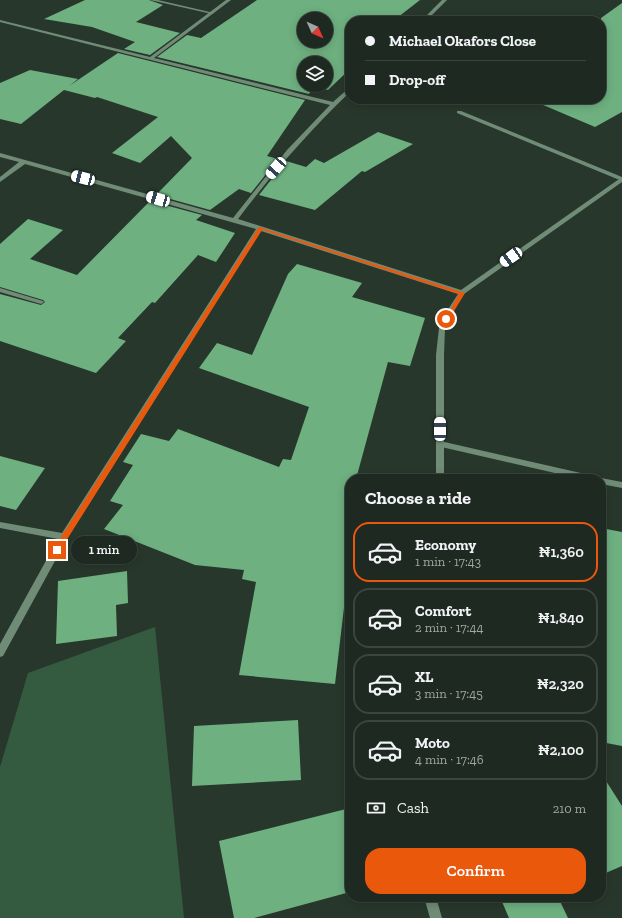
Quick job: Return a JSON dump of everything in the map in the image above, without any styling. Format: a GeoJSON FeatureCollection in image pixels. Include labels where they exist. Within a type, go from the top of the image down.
{"type":"FeatureCollection","features":[{"type":"Feature","properties":{"kind":"street"},"geometry":{"type":"LineString","coordinates":[[152,0],[212,13]]}},
{"type":"Feature","properties":{"kind":"street"},"geometry":{"type":"LineString","coordinates":[[151,58],[229,0]]}},
{"type":"Feature","properties":{"kind":"street"},"geometry":{"type":"LineString","coordinates":[[428,16],[445,0]]}},
{"type":"Feature","properties":{"kind":"street"},"geometry":{"type":"LineString","coordinates":[[0,21],[334,104]]}},
{"type":"Feature","properties":{"kind":"street"},"geometry":{"type":"LineString","coordinates":[[234,220],[260,186],[345,94]]}},
{"type":"Feature","properties":{"kind":"street"},"geometry":{"type":"LineString","coordinates":[[459,112],[622,179]]}},
{"type":"Feature","properties":{"kind":"street"},"geometry":{"type":"LineString","coordinates":[[0,155],[234,220],[462,293]]}},
{"type":"Feature","properties":{"kind":"street"},"geometry":{"type":"LineString","coordinates":[[0,180],[22,162]]}},
{"type":"Feature","properties":{"kind":"street"},"geometry":{"type":"LineString","coordinates":[[440,474],[440,355],[442,328],[450,311],[462,293],[622,179]]}},
{"type":"Feature","properties":{"kind":"street"},"geometry":{"type":"LineString","coordinates":[[0,653],[64,537],[260,228]]}},
{"type":"Feature","properties":{"kind":"street"},"geometry":{"type":"LineString","coordinates":[[0,290],[41,302]]}},
{"type":"Feature","properties":{"kind":"street"},"geometry":{"type":"LineString","coordinates":[[440,444],[572,474]]}},
{"type":"Feature","properties":{"kind":"street"},"geometry":{"type":"LineString","coordinates":[[606,482],[622,485]]}},
{"type":"Feature","properties":{"kind":"street"},"geometry":{"type":"LineString","coordinates":[[0,525],[64,537]]}},
{"type":"Feature","properties":{"kind":"street"},"geometry":{"type":"LineString","coordinates":[[431,902],[436,918]]}},
{"type":"Feature","properties":{"kind":"green space"},"geometry":{"type":"Polygon","coordinates":[[[155,627],[184,918],[0,918],[0,767],[28,673],[155,627]]]}},
{"type":"Feature","properties":{"kind":"building"},"geometry":{"type":"Polygon","coordinates":[[[85,0],[149,0],[163,5],[136,22],[180,33],[150,55],[124,49],[135,42],[92,27],[44,19],[85,0]]]}},
{"type":"Feature","properties":{"kind":"building"},"geometry":{"type":"Polygon","coordinates":[[[257,0],[420,0],[399,16],[345,16],[345,74],[333,85],[333,56],[297,56],[297,91],[157,57],[187,35],[201,38],[257,0]]]}},
{"type":"Feature","properties":{"kind":"building"},"geometry":{"type":"Polygon","coordinates":[[[622,3],[622,112],[595,127],[541,104],[606,104],[606,16],[604,16],[622,3]]]}},
{"type":"Feature","properties":{"kind":"building"},"geometry":{"type":"Polygon","coordinates":[[[118,53],[305,100],[267,156],[278,159],[251,193],[239,189],[210,210],[156,195],[192,158],[171,136],[140,163],[112,153],[158,117],[97,97],[95,98],[64,90],[21,124],[0,119],[0,83],[30,70],[78,79],[69,86],[118,53]]]}},
{"type":"Feature","properties":{"kind":"building"},"geometry":{"type":"Polygon","coordinates":[[[378,132],[413,144],[365,172],[362,171],[315,210],[259,195],[286,161],[306,167],[315,159],[324,163],[378,132]]]}},
{"type":"Feature","properties":{"kind":"building"},"geometry":{"type":"Polygon","coordinates":[[[150,201],[202,215],[196,220],[235,233],[216,262],[198,255],[155,303],[152,302],[118,338],[126,341],[96,373],[0,341],[0,294],[41,305],[45,302],[43,300],[0,287],[0,244],[28,219],[63,230],[30,259],[77,275],[150,201]]]}},
{"type":"Feature","properties":{"kind":"building"},"geometry":{"type":"Polygon","coordinates":[[[297,264],[362,283],[352,297],[425,318],[410,366],[388,362],[357,474],[345,474],[345,599],[335,684],[239,675],[256,582],[242,579],[244,570],[195,565],[104,529],[123,505],[110,501],[133,465],[123,462],[141,434],[169,441],[178,429],[279,467],[283,459],[291,460],[309,407],[199,368],[217,343],[252,355],[288,274],[297,264]]]}},
{"type":"Feature","properties":{"kind":"building"},"geometry":{"type":"Polygon","coordinates":[[[0,456],[45,468],[16,510],[0,506],[0,456]]]}},
{"type":"Feature","properties":{"kind":"building"},"geometry":{"type":"Polygon","coordinates":[[[606,529],[622,532],[622,746],[606,743],[606,529]]]}},
{"type":"Feature","properties":{"kind":"building"},"geometry":{"type":"Polygon","coordinates":[[[127,571],[128,603],[116,605],[117,636],[56,644],[58,581],[127,571]]]}},
{"type":"Feature","properties":{"kind":"building"},"geometry":{"type":"Polygon","coordinates":[[[298,720],[301,780],[192,786],[194,726],[298,720]]]}},
{"type":"Feature","properties":{"kind":"building"},"geometry":{"type":"Polygon","coordinates":[[[606,781],[622,806],[622,866],[606,873],[606,781]]]}},
{"type":"Feature","properties":{"kind":"building"},"geometry":{"type":"Polygon","coordinates":[[[345,809],[345,893],[254,918],[234,918],[219,841],[345,809]]]}},
{"type":"Feature","properties":{"kind":"building"},"geometry":{"type":"Polygon","coordinates":[[[502,902],[560,902],[568,918],[509,918],[502,902]]]}},
{"type":"Feature","properties":{"kind":"route"},"geometry":{"type":"LineString","coordinates":[[57,550],[260,228],[462,293],[446,319]]}}]}
